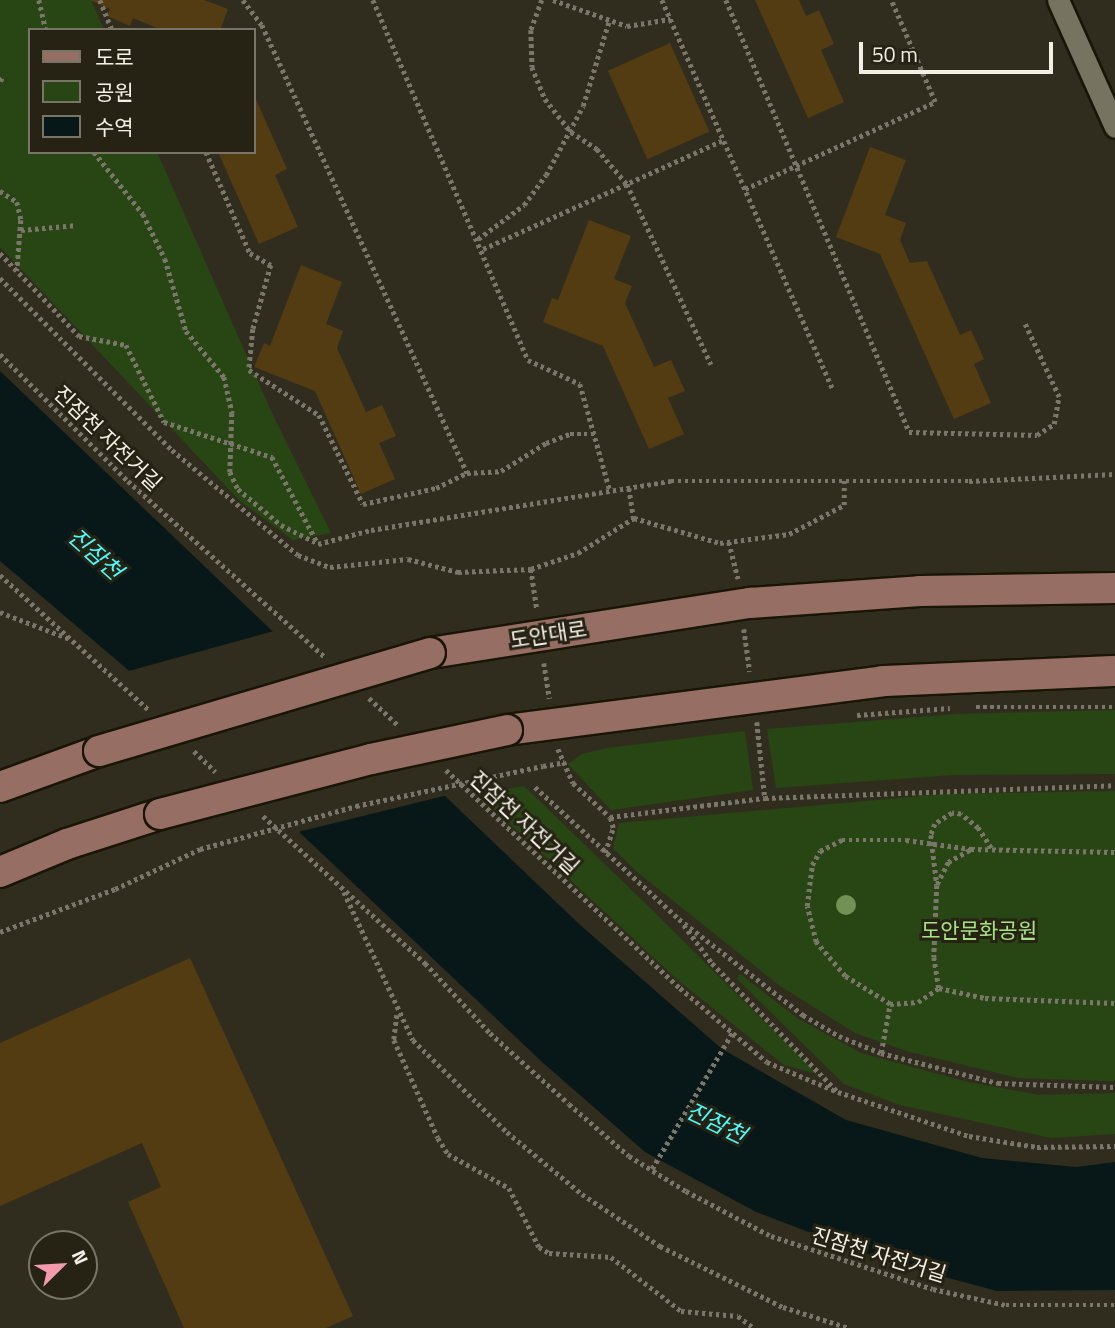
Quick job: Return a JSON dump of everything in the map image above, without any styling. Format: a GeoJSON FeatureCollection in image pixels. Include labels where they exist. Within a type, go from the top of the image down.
{"type":"FeatureCollection","features":[{"type":"Feature","properties":{"kind":"main road","name":"도안대로"},"geometry":{"type":"LineString","coordinates":[[0,787],[99,751],[430,653],[741,604],[920,591],[1115,588]]}},
{"type":"Feature","properties":{"kind":"main road"},"geometry":{"type":"LineString","coordinates":[[0,872],[66,844],[160,814],[371,759],[507,730],[754,695],[883,681],[1113,673]]}},
{"type":"Feature","properties":{"kind":"street"},"geometry":{"type":"LineString","coordinates":[[1058,0],[1115,127]]}},
{"type":"Feature","properties":{"kind":"path"},"geometry":{"type":"LineString","coordinates":[[39,0],[46,28]]}},
{"type":"Feature","properties":{"kind":"path"},"geometry":{"type":"LineString","coordinates":[[100,0],[111,28]]}},
{"type":"Feature","properties":{"kind":"path"},"geometry":{"type":"LineString","coordinates":[[243,0],[262,25],[467,473]]}},
{"type":"Feature","properties":{"kind":"path"},"geometry":{"type":"LineString","coordinates":[[373,0],[528,360],[580,384],[597,434],[610,491]]}},
{"type":"Feature","properties":{"kind":"path"},"geometry":{"type":"LineString","coordinates":[[542,0],[531,30],[532,67],[545,99],[571,132],[597,149],[627,184],[711,364]]}},
{"type":"Feature","properties":{"kind":"path"},"geometry":{"type":"LineString","coordinates":[[553,0],[627,26],[670,19]]}},
{"type":"Feature","properties":{"kind":"path"},"geometry":{"type":"LineString","coordinates":[[662,0],[833,389]]}},
{"type":"Feature","properties":{"kind":"path"},"geometry":{"type":"LineString","coordinates":[[726,0],[909,432],[1037,435],[1054,424],[1059,397],[1024,322]]}},
{"type":"Feature","properties":{"kind":"path"},"geometry":{"type":"LineString","coordinates":[[745,190],[936,102],[891,0]]}},
{"type":"Feature","properties":{"kind":"path"},"geometry":{"type":"LineString","coordinates":[[478,239],[524,205],[571,132],[608,21]]}},
{"type":"Feature","properties":{"kind":"path"},"geometry":{"type":"LineString","coordinates":[[482,248],[723,141]]}},
{"type":"Feature","properties":{"kind":"path"},"geometry":{"type":"LineString","coordinates":[[96,154],[143,214],[165,259],[186,331],[224,377],[232,413],[230,472],[238,489],[281,525],[318,544],[371,530],[671,481],[969,481],[1115,474]]}},
{"type":"Feature","properties":{"kind":"path"},"geometry":{"type":"LineString","coordinates":[[207,154],[250,253],[271,265],[253,329],[249,370],[319,415],[363,504],[436,488],[467,473],[501,471],[546,443],[570,434],[597,434]]}},
{"type":"Feature","properties":{"kind":"path"},"geometry":{"type":"LineString","coordinates":[[0,191],[17,202],[21,230],[17,272]]}},
{"type":"Feature","properties":{"kind":"path"},"geometry":{"type":"LineString","coordinates":[[21,230],[77,225]]}},
{"type":"Feature","properties":{"kind":"path"},"geometry":{"type":"LineString","coordinates":[[0,253],[79,336],[127,345],[164,422],[272,457],[318,544]]}},
{"type":"Feature","properties":{"kind":"path"},"geometry":{"type":"LineString","coordinates":[[0,278],[172,450],[298,555],[330,566],[408,559],[458,572],[531,569],[578,553],[634,518],[720,543],[789,534],[844,505],[844,479]]}},
{"type":"Feature","properties":{"kind":"path","name":"진잠천 자전거길"},"geometry":{"type":"LineString","coordinates":[[0,354],[128,481],[333,664]]}},
{"type":"Feature","properties":{"kind":"path"},"geometry":{"type":"LineString","coordinates":[[629,488],[634,518]]}},
{"type":"Feature","properties":{"kind":"path"},"geometry":{"type":"LineString","coordinates":[[729,542],[735,560],[754,695],[765,798]]}},
{"type":"Feature","properties":{"kind":"path"},"geometry":{"type":"LineString","coordinates":[[531,569],[554,723],[573,783],[610,817],[613,828],[605,853]]}},
{"type":"Feature","properties":{"kind":"path"},"geometry":{"type":"LineString","coordinates":[[0,575],[157,717]]}},
{"type":"Feature","properties":{"kind":"path"},"geometry":{"type":"LineString","coordinates":[[0,612],[74,641]]}},
{"type":"Feature","properties":{"kind":"path"},"geometry":{"type":"LineString","coordinates":[[362,692],[402,729]]}},
{"type":"Feature","properties":{"kind":"path"},"geometry":{"type":"LineString","coordinates":[[853,715],[963,708],[1115,707]]}},
{"type":"Feature","properties":{"kind":"path"},"geometry":{"type":"LineString","coordinates":[[757,724],[771,723]]}},
{"type":"Feature","properties":{"kind":"path"},"geometry":{"type":"LineString","coordinates":[[187,744],[226,781]]}},
{"type":"Feature","properties":{"kind":"path"},"geometry":{"type":"LineString","coordinates":[[0,932],[115,889],[200,849],[356,806],[565,762]]}},
{"type":"Feature","properties":{"kind":"path","name":"진잠천 자전거길"},"geometry":{"type":"LineString","coordinates":[[442,766],[732,1033],[767,1062],[838,1092],[969,1136],[1037,1147],[1115,1146]]}},
{"type":"Feature","properties":{"kind":"path"},"geometry":{"type":"LineString","coordinates":[[610,817],[765,798],[898,790],[1115,785]]}},
{"type":"Feature","properties":{"kind":"path"},"geometry":{"type":"LineString","coordinates":[[535,787],[679,919],[803,1015],[881,1053],[998,1083],[1115,1087]]}},
{"type":"Feature","properties":{"kind":"path","name":"진잠천 자전거길"},"geometry":{"type":"LineString","coordinates":[[255,808],[425,963],[490,1033],[569,1104],[652,1169],[771,1236],[933,1289],[1006,1305],[1115,1304]]}},
{"type":"Feature","properties":{"kind":"path"},"geometry":{"type":"LineString","coordinates":[[939,988],[934,957],[937,885],[933,846],[935,824],[952,813],[968,818],[991,848]]}},
{"type":"Feature","properties":{"kind":"path"},"geometry":{"type":"LineString","coordinates":[[1115,852],[971,849],[933,846],[906,840],[842,840],[820,851],[812,865],[807,906],[816,942],[845,976],[890,1004],[918,1002],[939,988],[985,998],[1115,1003]]}},
{"type":"Feature","properties":{"kind":"path"},"geometry":{"type":"LineString","coordinates":[[937,885],[948,862],[971,849]]}},
{"type":"Feature","properties":{"kind":"path"},"geometry":{"type":"LineString","coordinates":[[344,891],[397,1015],[428,1055],[582,1194],[660,1246],[717,1276],[783,1307],[849,1328]]}},
{"type":"Feature","properties":{"kind":"path"},"geometry":{"type":"LineString","coordinates":[[679,919],[712,963],[838,1092]]}},
{"type":"Feature","properties":{"kind":"path"},"geometry":{"type":"LineString","coordinates":[[881,1053],[890,1004]]}},
{"type":"Feature","properties":{"kind":"path"},"geometry":{"type":"LineString","coordinates":[[397,1015],[394,1041],[438,1138],[448,1154],[509,1188],[539,1247],[550,1253],[611,1257],[681,1311],[738,1316],[754,1328]]}},
{"type":"Feature","properties":{"kind":"path"},"geometry":{"type":"LineString","coordinates":[[652,1169],[732,1033]]}},
{"type":"Feature","properties":{"kind":"green space"},"geometry":{"type":"Polygon","coordinates":[[[0,0],[91,0],[103,28],[28,28],[28,154],[158,154],[271,411],[331,533],[293,540],[240,501],[0,247],[0,0]]]}},
{"type":"Feature","properties":{"kind":"green space"},"geometry":{"type":"Polygon","coordinates":[[[1115,710],[1115,774],[952,775],[776,788],[767,729],[956,714],[1115,710]]]}},
{"type":"Feature","properties":{"kind":"green space"},"geometry":{"type":"Polygon","coordinates":[[[745,731],[753,790],[611,810],[568,764],[582,754],[607,748],[745,731]]]}},
{"type":"Feature","properties":{"kind":"green space"},"geometry":{"type":"Polygon","coordinates":[[[524,786],[817,1074],[784,1065],[679,981],[478,794],[524,786]]]}},
{"type":"Feature","properties":{"kind":"green space","name":"도안문화공원"},"geometry":{"type":"Polygon","coordinates":[[[1115,791],[1115,1081],[1018,1078],[910,1052],[855,1033],[780,986],[636,871],[613,848],[619,823],[944,794],[1115,791]]]}},
{"type":"Feature","properties":{"kind":"green space"},"geometry":{"type":"Polygon","coordinates":[[[740,974],[797,1018],[861,1053],[968,1082],[1039,1095],[1115,1093],[1115,1134],[1051,1138],[900,1105],[844,1084],[737,979],[740,974]]]}},
{"type":"Feature","properties":{"kind":"water","name":"진잠천"},"geometry":{"type":"Polygon","coordinates":[[[0,371],[578,923],[722,1049],[846,1120],[982,1158],[1076,1167],[1115,1162],[1115,1290],[997,1291],[885,1261],[756,1212],[645,1152],[542,1062],[127,669],[0,561],[0,371]]]}},
{"type":"Feature","properties":{"kind":"pier"},"geometry":{"type":"Polygon","coordinates":[[[274,631],[448,795],[294,833],[125,672],[274,631]]]}},
{"type":"Feature","properties":{"kind":"building"},"geometry":{"type":"Polygon","coordinates":[[[90,0],[204,0],[228,9],[221,28],[157,28],[133,18],[130,26],[107,16],[110,9],[90,0]]]}},
{"type":"Feature","properties":{"kind":"building"},"geometry":{"type":"Polygon","coordinates":[[[755,0],[799,0],[806,16],[819,10],[834,44],[821,50],[844,102],[808,118],[755,0]]]}},
{"type":"Feature","properties":{"kind":"building"},"geometry":{"type":"Polygon","coordinates":[[[670,43],[709,132],[647,159],[608,71],[670,43]]]}},
{"type":"Feature","properties":{"kind":"building"},"geometry":{"type":"Polygon","coordinates":[[[256,99],[287,169],[275,175],[298,227],[259,244],[219,154],[256,154],[256,99]]]}},
{"type":"Feature","properties":{"kind":"building"},"geometry":{"type":"Polygon","coordinates":[[[870,147],[906,160],[885,215],[906,223],[900,240],[910,263],[927,261],[960,335],[971,330],[984,359],[974,364],[991,403],[954,419],[880,254],[836,237],[870,147]]]}},
{"type":"Feature","properties":{"kind":"building"},"geometry":{"type":"Polygon","coordinates":[[[589,220],[631,236],[614,279],[632,286],[625,303],[654,367],[671,360],[685,391],[668,398],[684,434],[649,449],[603,346],[543,322],[552,298],[558,300],[589,220]]]}},
{"type":"Feature","properties":{"kind":"building"},"geometry":{"type":"Polygon","coordinates":[[[301,265],[342,282],[326,324],[343,331],[337,348],[366,412],[382,405],[396,436],[379,443],[395,479],[361,494],[315,391],[254,367],[264,343],[270,346],[301,265]]]}},
{"type":"Feature","properties":{"kind":"building"},"geometry":{"type":"Polygon","coordinates":[[[190,958],[353,1316],[326,1328],[184,1328],[128,1202],[161,1187],[142,1143],[0,1206],[0,1043],[190,958]]]}}]}
